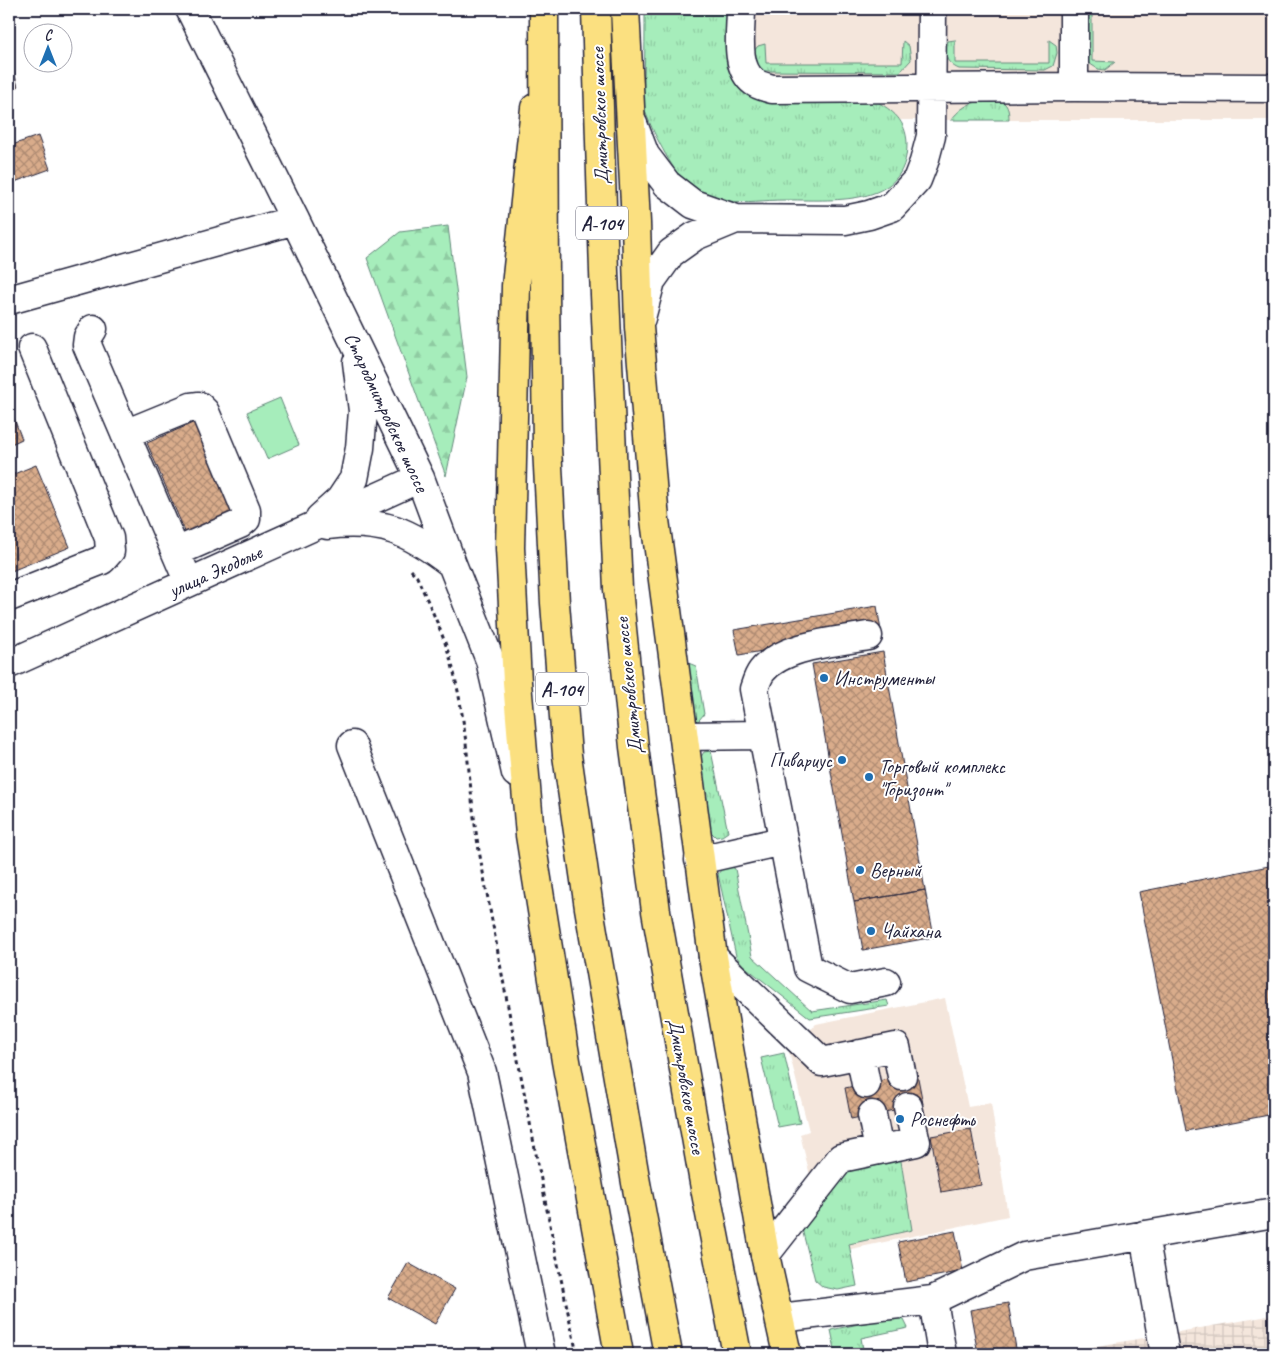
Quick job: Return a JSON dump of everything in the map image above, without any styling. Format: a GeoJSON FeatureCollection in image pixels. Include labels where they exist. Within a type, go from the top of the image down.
{"type":"FeatureCollection","features":[{"type":"Feature","properties":{"kind":"main road","name":"Дмитровское шоссе"},"geometry":{"type":"LineString","coordinates":[[596,9],[604,272],[618,579],[634,747],[656,911],[704,1188],[737,1354]]}},
{"type":"Feature","properties":{"kind":"main road"},"geometry":{"type":"LineString","coordinates":[[625,9],[639,327],[655,520],[713,957],[765,1255],[787,1354]]}},
{"type":"Feature","properties":{"kind":"main road"},"geometry":{"type":"LineString","coordinates":[[544,12],[516,286],[510,539],[517,682],[530,835],[566,1061],[620,1354]]}},
{"type":"Feature","properties":{"kind":"main road","name":"А-104"},"geometry":{"type":"LineString","coordinates":[[544,12],[547,447],[555,603],[568,755],[589,908],[636,1183],[668,1354]]}},
{"type":"Feature","properties":{"kind":"street","name":"Стародмитровское шоссе"},"geometry":{"type":"LineString","coordinates":[[190,9],[420,478],[490,660],[530,835]]}},
{"type":"Feature","properties":{"kind":"street"},"geometry":{"type":"LineString","coordinates":[[741,9],[741,62],[746,76],[756,84],[772,89],[1274,88]]}},
{"type":"Feature","properties":{"kind":"street"},"geometry":{"type":"LineString","coordinates":[[630,118],[645,155],[667,184],[693,204],[736,219],[845,220],[869,215],[892,207],[917,180],[931,136],[932,9]]}},
{"type":"Feature","properties":{"kind":"street"},"geometry":{"type":"LineString","coordinates":[[1074,9],[1074,87]]}},
{"type":"Feature","properties":{"kind":"street"},"geometry":{"type":"LineString","coordinates":[[639,327],[651,281],[671,253],[695,236],[736,219]]}},
{"type":"Feature","properties":{"kind":"street"},"geometry":{"type":"LineString","coordinates":[[9,300],[295,220]]}},
{"type":"Feature","properties":{"kind":"street"},"geometry":{"type":"LineString","coordinates":[[93,329],[88,337],[87,345],[188,582]]}},
{"type":"Feature","properties":{"kind":"street"},"geometry":{"type":"LineString","coordinates":[[309,528],[340,500],[354,479],[360,448],[363,411],[354,341]]}},
{"type":"Feature","properties":{"kind":"street"},"geometry":{"type":"LineString","coordinates":[[9,597],[102,560],[110,551],[109,538],[32,348]]}},
{"type":"Feature","properties":{"kind":"street"},"geometry":{"type":"LineString","coordinates":[[125,434],[191,407],[199,406],[205,412],[246,510],[246,518],[240,524],[176,552]]}},
{"type":"Feature","properties":{"kind":"street","name":"улица Экодолье"},"geometry":{"type":"LineString","coordinates":[[9,664],[420,478]]}},
{"type":"Feature","properties":{"kind":"street"},"geometry":{"type":"LineString","coordinates":[[309,528],[352,522],[382,526],[409,534],[452,564]]}},
{"type":"Feature","properties":{"kind":"street"},"geometry":{"type":"LineString","coordinates":[[868,636],[793,650],[775,658],[761,672],[754,689],[808,968],[850,989],[886,982]]}},
{"type":"Feature","properties":{"kind":"street"},"geometry":{"type":"LineString","coordinates":[[684,736],[762,735]]}},
{"type":"Feature","properties":{"kind":"street"},"geometry":{"type":"LineString","coordinates":[[352,745],[482,1072],[541,1354]]}},
{"type":"Feature","properties":{"kind":"street"},"geometry":{"type":"LineString","coordinates":[[699,860],[782,841]]}},
{"type":"Feature","properties":{"kind":"street"},"geometry":{"type":"LineString","coordinates":[[713,957],[822,1062],[896,1047],[902,1076]]}},
{"type":"Feature","properties":{"kind":"street"},"geometry":{"type":"LineString","coordinates":[[860,1054],[866,1084]]}},
{"type":"Feature","properties":{"kind":"street"},"geometry":{"type":"LineString","coordinates":[[765,1255],[841,1158],[916,1142],[908,1107]]}},
{"type":"Feature","properties":{"kind":"street"},"geometry":{"type":"LineString","coordinates":[[872,1115],[879,1150]]}},
{"type":"Feature","properties":{"kind":"street"},"geometry":{"type":"LineString","coordinates":[[780,1318],[933,1300],[1024,1256],[1274,1213]]}},
{"type":"Feature","properties":{"kind":"street"},"geometry":{"type":"LineString","coordinates":[[1144,1235],[1165,1354]]}},
{"type":"Feature","properties":{"kind":"street"},"geometry":{"type":"LineString","coordinates":[[933,1300],[942,1354]]}},
{"type":"Feature","properties":{"kind":"path"},"geometry":{"type":"LineString","coordinates":[[407,565],[417,577],[443,634],[456,681],[467,744],[474,827],[556,1258],[577,1354]]}},
{"type":"Feature","properties":{"kind":"shaded area"},"geometry":{"type":"Polygon","coordinates":[[[724,9],[1274,9],[1274,120],[724,120],[724,9]]]}},
{"type":"Feature","properties":{"kind":"shaded area","name":"Роснефть"},"geometry":{"type":"Polygon","coordinates":[[[945,998],[968,1107],[991,1103],[1008,1216],[837,1252],[818,1209],[800,1134],[809,1131],[789,1052],[816,1024],[945,998]]]}},
{"type":"Feature","properties":{"kind":"shaded area"},"geometry":{"type":"Polygon","coordinates":[[[1274,1315],[1274,1354],[1051,1354],[1161,1335],[1274,1315]]]}},
{"type":"Feature","properties":{"kind":"green space"},"geometry":{"type":"Polygon","coordinates":[[[645,9],[727,9],[727,67],[735,81],[747,93],[875,101],[893,112],[904,128],[907,143],[904,165],[895,180],[880,190],[863,196],[843,199],[741,202],[721,200],[691,185],[681,177],[671,164],[654,133],[644,107],[645,9]]]}},
{"type":"Feature","properties":{"kind":"green space"},"geometry":{"type":"Polygon","coordinates":[[[1084,9],[1092,9],[1092,61],[1115,62],[1105,70],[1098,69],[1087,62],[1084,9]]]}},
{"type":"Feature","properties":{"kind":"green space"},"geometry":{"type":"Polygon","coordinates":[[[955,40],[955,63],[1049,63],[1049,40],[1056,45],[1057,53],[1053,66],[1045,70],[959,69],[948,61],[945,54],[948,41],[955,40]]]}},
{"type":"Feature","properties":{"kind":"green space"},"geometry":{"type":"Polygon","coordinates":[[[903,41],[909,46],[911,60],[900,72],[763,71],[757,64],[754,54],[758,46],[765,44],[766,63],[902,63],[903,41]]]}},
{"type":"Feature","properties":{"kind":"green space"},"geometry":{"type":"Polygon","coordinates":[[[998,100],[1007,107],[1009,120],[951,120],[966,106],[983,101],[998,100]]]}},
{"type":"Feature","properties":{"kind":"green space"},"geometry":{"type":"Polygon","coordinates":[[[448,226],[467,377],[446,476],[367,258],[400,232],[448,226]]]}},
{"type":"Feature","properties":{"kind":"green space"},"geometry":{"type":"Polygon","coordinates":[[[280,398],[299,445],[267,459],[247,412],[280,398]]]}},
{"type":"Feature","properties":{"kind":"green space"},"geometry":{"type":"Polygon","coordinates":[[[683,661],[696,666],[704,714],[695,725],[683,661]]]}},
{"type":"Feature","properties":{"kind":"green space"},"geometry":{"type":"Polygon","coordinates":[[[711,751],[728,832],[716,837],[711,832],[697,763],[704,752],[711,751]]]}},
{"type":"Feature","properties":{"kind":"green space"},"geometry":{"type":"Polygon","coordinates":[[[729,865],[735,869],[752,956],[812,1011],[887,1000],[889,1006],[810,1018],[743,965],[736,956],[718,874],[724,866],[729,865]]]}},
{"type":"Feature","properties":{"kind":"green space"},"geometry":{"type":"Polygon","coordinates":[[[784,1053],[800,1123],[778,1127],[761,1058],[784,1053]]]}},
{"type":"Feature","properties":{"kind":"green space"},"geometry":{"type":"Polygon","coordinates":[[[900,1155],[912,1230],[849,1244],[857,1286],[838,1290],[823,1287],[815,1280],[801,1225],[844,1161],[900,1155]]]}},
{"type":"Feature","properties":{"kind":"green space"},"geometry":{"type":"Polygon","coordinates":[[[896,1316],[904,1320],[908,1328],[861,1338],[864,1354],[836,1354],[831,1330],[896,1316]]]}},
{"type":"Feature","properties":{"kind":"building"},"geometry":{"type":"Polygon","coordinates":[[[9,53],[18,87],[9,90],[9,53]]]}},
{"type":"Feature","properties":{"kind":"building"},"geometry":{"type":"Polygon","coordinates":[[[38,136],[50,169],[9,184],[9,146],[38,136]]]}},
{"type":"Feature","properties":{"kind":"building"},"geometry":{"type":"Polygon","coordinates":[[[9,406],[22,439],[9,445],[9,406]]]}},
{"type":"Feature","properties":{"kind":"building"},"geometry":{"type":"Polygon","coordinates":[[[195,422],[233,514],[186,534],[147,443],[195,422]]]}},
{"type":"Feature","properties":{"kind":"building"},"geometry":{"type":"Polygon","coordinates":[[[36,465],[70,547],[9,572],[9,476],[36,465]]]}},
{"type":"Feature","properties":{"kind":"building"},"geometry":{"type":"Polygon","coordinates":[[[877,606],[881,631],[739,655],[734,630],[877,606]]]}},
{"type":"Feature","properties":{"kind":"building","name":"Торговый комплекс \"Горизонт\""},"geometry":{"type":"Polygon","coordinates":[[[883,652],[925,890],[854,902],[812,664],[883,652]]]}},
{"type":"Feature","properties":{"kind":"building"},"geometry":{"type":"Polygon","coordinates":[[[1274,865],[1274,1114],[1186,1131],[1139,892],[1274,865]]]}},
{"type":"Feature","properties":{"kind":"building"},"geometry":{"type":"Polygon","coordinates":[[[925,890],[934,937],[863,950],[854,902],[925,890]]]}},
{"type":"Feature","properties":{"kind":"building"},"geometry":{"type":"Polygon","coordinates":[[[917,1073],[923,1104],[851,1119],[845,1088],[917,1073]]]}},
{"type":"Feature","properties":{"kind":"building"},"geometry":{"type":"Polygon","coordinates":[[[971,1129],[981,1185],[941,1192],[931,1136],[971,1129]]]}},
{"type":"Feature","properties":{"kind":"building"},"geometry":{"type":"Polygon","coordinates":[[[955,1231],[963,1271],[906,1282],[898,1242],[955,1231]]]}},
{"type":"Feature","properties":{"kind":"building"},"geometry":{"type":"Polygon","coordinates":[[[408,1263],[455,1289],[435,1324],[388,1298],[408,1263]]]}},
{"type":"Feature","properties":{"kind":"building"},"geometry":{"type":"Polygon","coordinates":[[[1008,1303],[1017,1354],[978,1354],[970,1310],[1008,1303]]]}},
{"type":"Feature","properties":{"kind":"place","name":"Инструменты"},"geometry":{"type":"Point","coordinates":[824,678]}},
{"type":"Feature","properties":{"kind":"place","name":"Пивариус"},"geometry":{"type":"Point","coordinates":[842,760]}},
{"type":"Feature","properties":{"kind":"place","name":"Торговый комплекс \"Горизонт\""},"geometry":{"type":"Point","coordinates":[869,777]}},
{"type":"Feature","properties":{"kind":"place","name":"Верный"},"geometry":{"type":"Point","coordinates":[860,870]}},
{"type":"Feature","properties":{"kind":"place","name":"Чайхана"},"geometry":{"type":"Point","coordinates":[871,931]}},
{"type":"Feature","properties":{"kind":"place","name":"Роснефть"},"geometry":{"type":"Point","coordinates":[900,1119]}}]}
